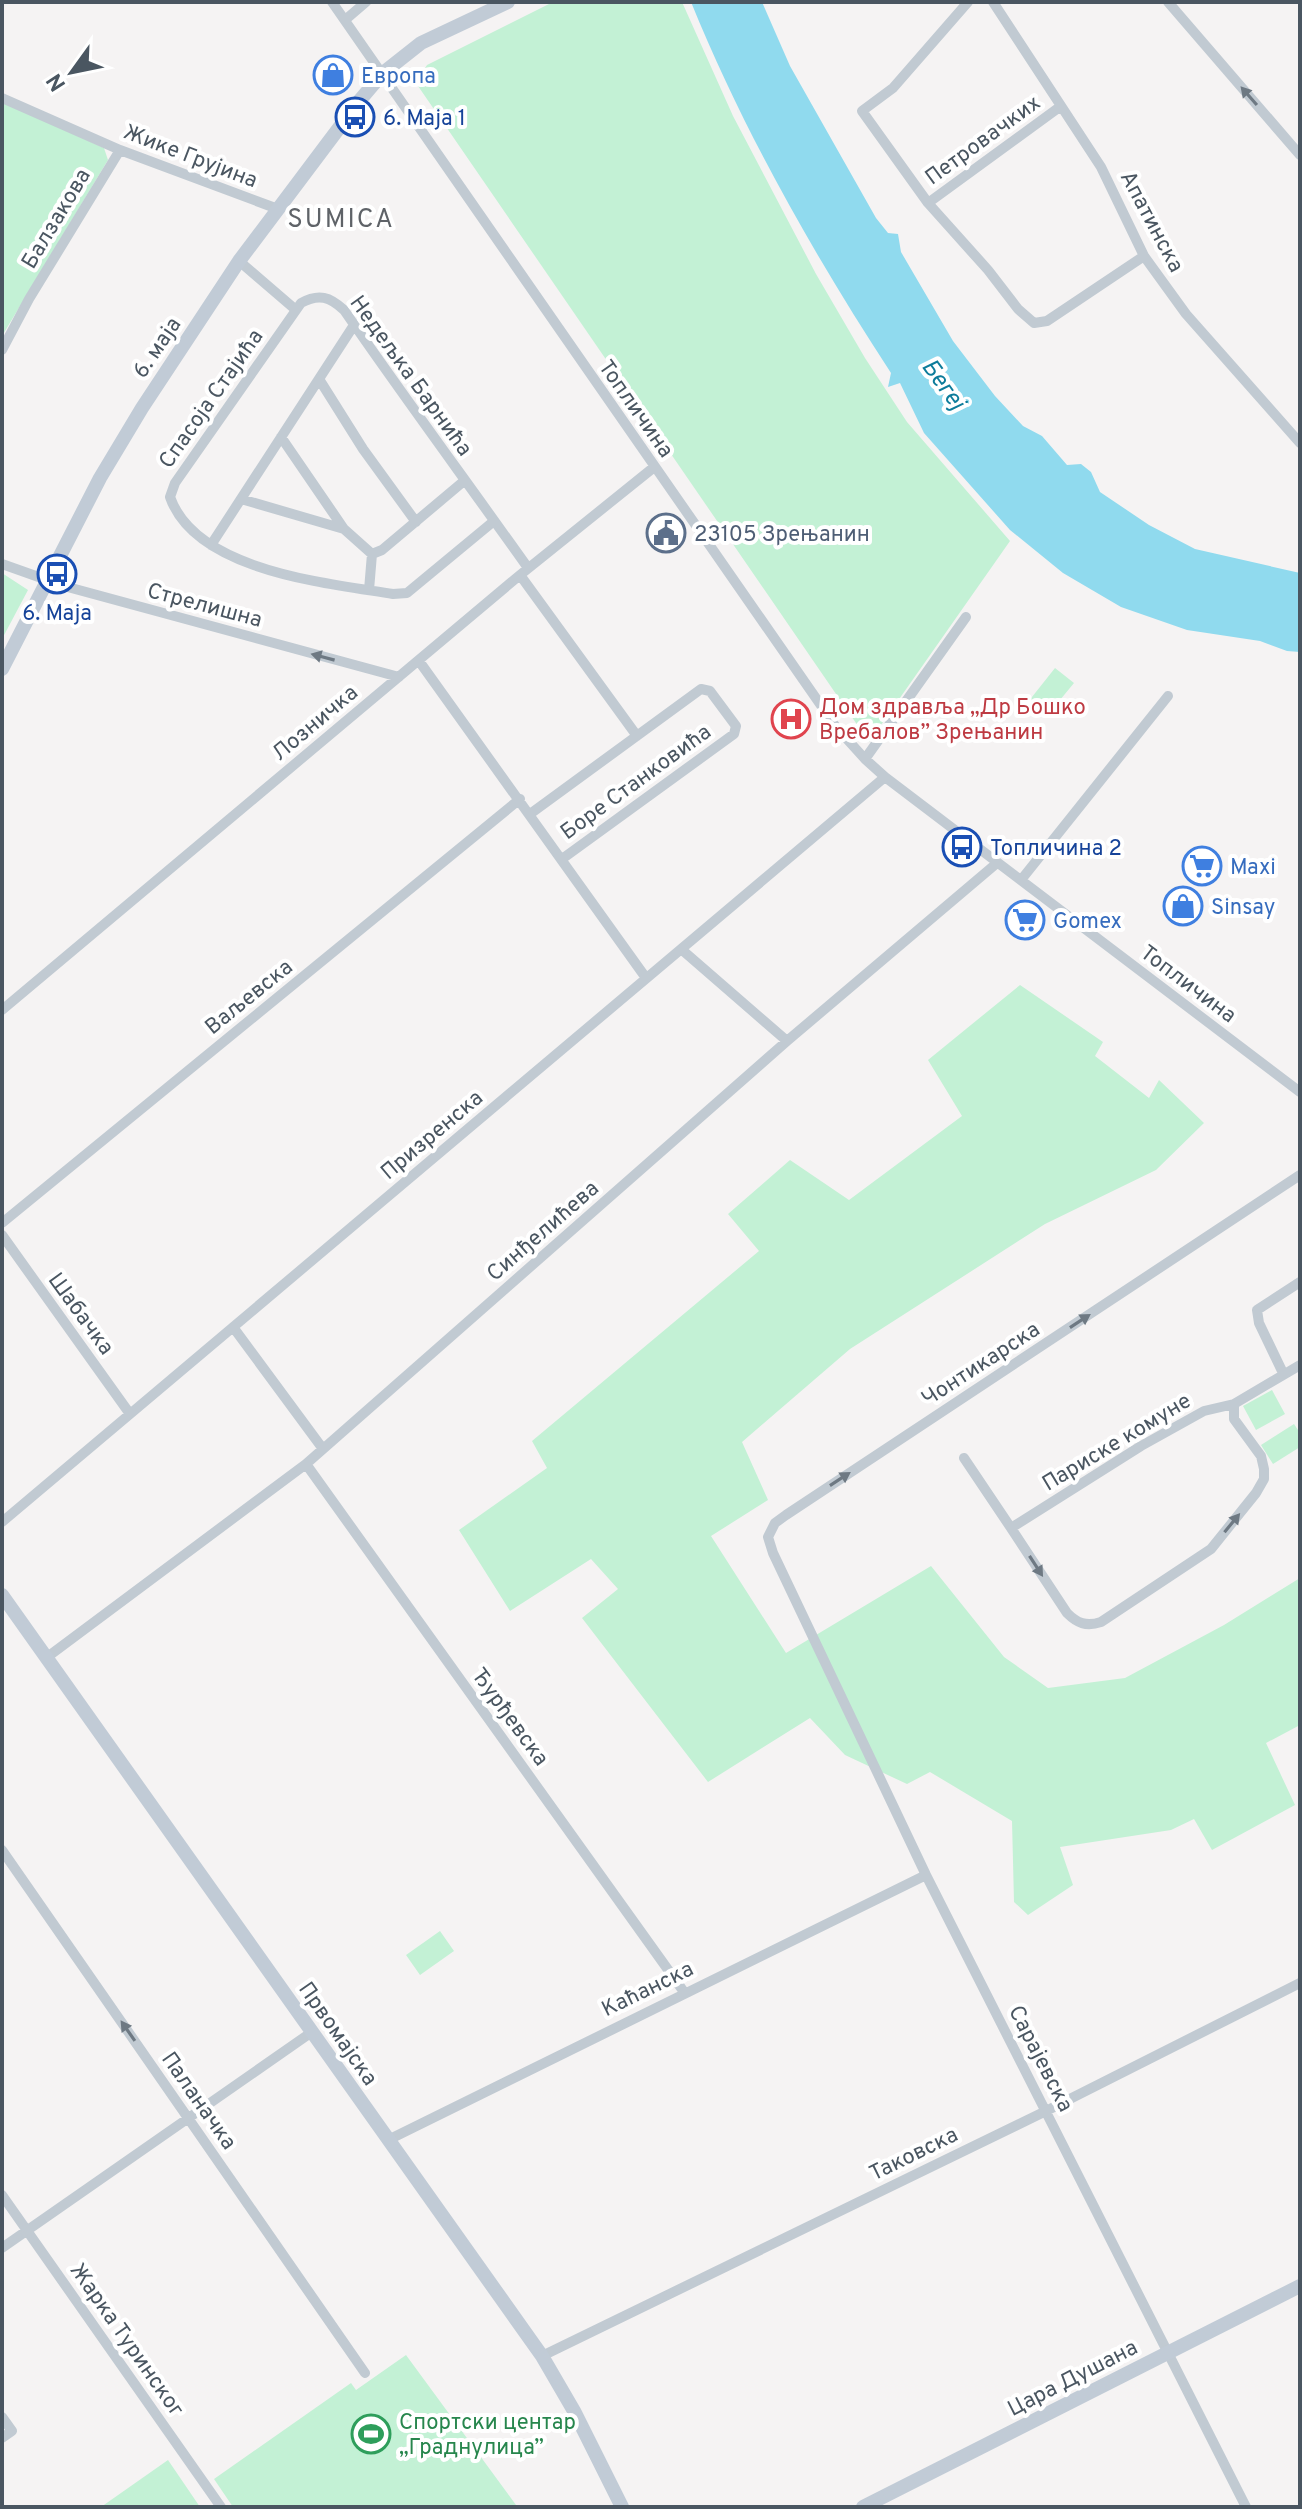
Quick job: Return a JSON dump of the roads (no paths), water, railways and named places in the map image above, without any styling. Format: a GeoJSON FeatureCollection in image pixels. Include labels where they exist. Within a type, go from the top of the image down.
{"type":"FeatureCollection","features":[{"type":"Feature","properties":{"kind":"street","name":"Топличина"},"geometry":{"type":"LineString","coordinates":[[332,2],[653,468],[836,727],[885,777],[1300,1092]]}},
{"type":"Feature","properties":{"kind":"street"},"geometry":{"type":"LineString","coordinates":[[345,20],[366,2]]}},
{"type":"Feature","properties":{"kind":"street","name":"6. маја"},"geometry":{"type":"LineString","coordinates":[[2,669],[100,478],[142,408],[239,261],[278,209],[383,73],[421,43],[508,2]]}},
{"type":"Feature","properties":{"kind":"street"},"geometry":{"type":"LineString","coordinates":[[928,203],[862,111],[893,88],[968,2]]}},
{"type":"Feature","properties":{"kind":"street","name":"Апатинска"},"geometry":{"type":"LineString","coordinates":[[993,2],[1101,167],[1144,256],[1186,314],[1300,443]]}},
{"type":"Feature","properties":{"kind":"street"},"geometry":{"type":"LineString","coordinates":[[1168,2],[1300,155]]}},
{"type":"Feature","properties":{"kind":"street","name":"Жике Грујина"},"geometry":{"type":"LineString","coordinates":[[2,98],[120,150],[278,209]]}},
{"type":"Feature","properties":{"kind":"street","name":"Петровачких"},"geometry":{"type":"LineString","coordinates":[[1061,106],[928,203],[1034,323],[1044,323],[1144,256]]}},
{"type":"Feature","properties":{"kind":"street","name":"Балзакова"},"geometry":{"type":"LineString","coordinates":[[2,350],[29,299],[120,150]]}},
{"type":"Feature","properties":{"kind":"street"},"geometry":{"type":"LineString","coordinates":[[239,261],[296,310]]}},
{"type":"Feature","properties":{"kind":"street","name":"Недељка Барнића"},"geometry":{"type":"LineString","coordinates":[[296,310],[305,300],[328,298],[344,310],[494,521],[524,572]]}},
{"type":"Feature","properties":{"kind":"street","name":"Спасоја Стајића"},"geometry":{"type":"LineString","coordinates":[[296,310],[171,489],[170,497],[184,523],[211,545],[240,561],[300,577],[393,594],[407,593],[494,521]]}},
{"type":"Feature","properties":{"kind":"street"},"geometry":{"type":"LineString","coordinates":[[211,545],[354,325]]}},
{"type":"Feature","properties":{"kind":"street"},"geometry":{"type":"LineString","coordinates":[[319,379],[363,449],[416,522]]}},
{"type":"Feature","properties":{"kind":"street"},"geometry":{"type":"LineString","coordinates":[[281,437],[344,529],[372,554]]}},
{"type":"Feature","properties":{"kind":"street","name":"Лозничка"},"geometry":{"type":"LineString","coordinates":[[2,1010],[524,572],[653,468]]}},
{"type":"Feature","properties":{"kind":"street"},"geometry":{"type":"LineString","coordinates":[[372,554],[382,550],[464,481]]}},
{"type":"Feature","properties":{"kind":"street"},"geometry":{"type":"LineString","coordinates":[[241,499],[344,529]]}},
{"type":"Feature","properties":{"kind":"street"},"geometry":{"type":"LineString","coordinates":[[369,590],[372,554]]}},
{"type":"Feature","properties":{"kind":"street","name":"Стрелишна"},"geometry":{"type":"LineString","coordinates":[[2,564],[47,581],[399,677]]}},
{"type":"Feature","properties":{"kind":"street","name":"Боре Станковића"},"geometry":{"type":"LineString","coordinates":[[524,572],[637,736]]}},
{"type":"Feature","properties":{"kind":"street"},"geometry":{"type":"LineString","coordinates":[[865,759],[966,617]]}},
{"type":"Feature","properties":{"kind":"street"},"geometry":{"type":"LineString","coordinates":[[419,661],[646,978]]}},
{"type":"Feature","properties":{"kind":"street","name":"Боре Станковића"},"geometry":{"type":"LineString","coordinates":[[530,814],[701,689],[710,691],[736,726],[734,734],[562,859]]}},
{"type":"Feature","properties":{"kind":"street"},"geometry":{"type":"LineString","coordinates":[[1021,880],[1168,696]]}},
{"type":"Feature","properties":{"kind":"street","name":"Призренска"},"geometry":{"type":"LineString","coordinates":[[2,1522],[885,777]]}},
{"type":"Feature","properties":{"kind":"street","name":"Ваљевска"},"geometry":{"type":"LineString","coordinates":[[2,1223],[520,799]]}},
{"type":"Feature","properties":{"kind":"street","name":"Синђелићева"},"geometry":{"type":"LineString","coordinates":[[46,1658],[306,1464],[787,1041],[997,863]]}},
{"type":"Feature","properties":{"kind":"street"},"geometry":{"type":"LineString","coordinates":[[681,949],[787,1041]]}},
{"type":"Feature","properties":{"kind":"street","name":"Чонтикарска"},"geometry":{"type":"LineString","coordinates":[[807,1625],[769,1545],[770,1530],[775,1523],[1300,1175]]}},
{"type":"Feature","properties":{"kind":"street","name":"Шабачка"},"geometry":{"type":"LineString","coordinates":[[2,1235],[130,1414]]}},
{"type":"Feature","properties":{"kind":"street"},"geometry":{"type":"LineString","coordinates":[[1283,1373],[1259,1323],[1257,1310],[1300,1282]]}},
{"type":"Feature","properties":{"kind":"street"},"geometry":{"type":"LineString","coordinates":[[233,1327],[323,1449]]}},
{"type":"Feature","properties":{"kind":"street","name":"Париске комуне"},"geometry":{"type":"LineString","coordinates":[[1011,1528],[1153,1439],[1204,1411],[1234,1404],[1300,1365]]}},
{"type":"Feature","properties":{"kind":"street"},"geometry":{"type":"LineString","coordinates":[[964,1458],[1067,1613],[1083,1624],[1101,1622],[1211,1549],[1256,1493],[1264,1479],[1261,1456],[1234,1419],[1234,1404]]}},
{"type":"Feature","properties":{"kind":"street","name":"Ђурђевска"},"geometry":{"type":"LineString","coordinates":[[306,1464],[684,1992]]}},
{"type":"Feature","properties":{"kind":"street","name":"Првомајска"},"geometry":{"type":"LineString","coordinates":[[2,1595],[542,2356],[574,2411],[622,2507]]}},
{"type":"Feature","properties":{"kind":"street","name":"Сарајевска"},"geometry":{"type":"LineString","coordinates":[[807,1625],[926,1875],[1246,2507]]}},
{"type":"Feature","properties":{"kind":"street","name":"Паланачка"},"geometry":{"type":"LineString","coordinates":[[2,1850],[365,2373]]}},
{"type":"Feature","properties":{"kind":"street","name":"Каћанска"},"geometry":{"type":"LineString","coordinates":[[388,2140],[926,1875]]}},
{"type":"Feature","properties":{"kind":"street","name":"Таковска"},"geometry":{"type":"LineString","coordinates":[[542,2356],[1046,2111],[1300,1983]]}},
{"type":"Feature","properties":{"kind":"street"},"geometry":{"type":"LineString","coordinates":[[2,2248],[312,2032]]}},
{"type":"Feature","properties":{"kind":"street","name":"Жарка Туринског"},"geometry":{"type":"LineString","coordinates":[[2,2195],[221,2507]]}},
{"type":"Feature","properties":{"kind":"street","name":"Цара Душана"},"geometry":{"type":"LineString","coordinates":[[863,2507],[1300,2286]]}},
{"type":"Feature","properties":{"kind":"street"},"geometry":{"type":"LineString","coordinates":[[2,2417],[12,2431],[2,2438]]}},
{"type":"Feature","properties":{"kind":"water","name":"Бегеј"},"geometry":{"type":"Polygon","coordinates":[[[691,2],[762,2],[790,66],[876,218],[888,233],[898,234],[901,252],[953,341],[995,396],[1023,426],[1042,436],[1067,465],[1081,464],[1091,472],[1100,492],[1149,525],[1195,549],[1300,573],[1300,652],[1287,651],[1260,641],[1187,630],[1121,607],[1063,573],[1010,530],[924,433],[900,383],[888,387],[891,373],[782,192],[734,98],[691,2]]]}},
{"type":"Feature","properties":{"kind":"place","name":"Европа"},"geometry":{"type":"Point","coordinates":[333,75]}},
{"type":"Feature","properties":{"kind":"place","name":"6. Маја 1"},"geometry":{"type":"Point","coordinates":[355,117]}},
{"type":"Feature","properties":{"kind":"place","name":"23105 Зрењанин"},"geometry":{"type":"Point","coordinates":[666,533]}},
{"type":"Feature","properties":{"kind":"place","name":"6. Маја"},"geometry":{"type":"Point","coordinates":[57,574]}},
{"type":"Feature","properties":{"kind":"place","name":"Дом здравља „Др Бошко Вребалов” Зрењанин"},"geometry":{"type":"Point","coordinates":[791,719]}},
{"type":"Feature","properties":{"kind":"place","name":"Топличина 2"},"geometry":{"type":"Point","coordinates":[962,847]}},
{"type":"Feature","properties":{"kind":"place","name":"Maxi"},"geometry":{"type":"Point","coordinates":[1202,866]}},
{"type":"Feature","properties":{"kind":"place","name":"Sinsay"},"geometry":{"type":"Point","coordinates":[1183,906]}},
{"type":"Feature","properties":{"kind":"place","name":"Gomex"},"geometry":{"type":"Point","coordinates":[1025,920]}},
{"type":"Feature","properties":{"kind":"place","name":"Спортски центар „Граднулица”"},"geometry":{"type":"Point","coordinates":[371,2434]}},
{"type":"Feature","properties":{"kind":"district","name":"SUMICA"},"geometry":{"type":"Point","coordinates":[341,218]}}]}
